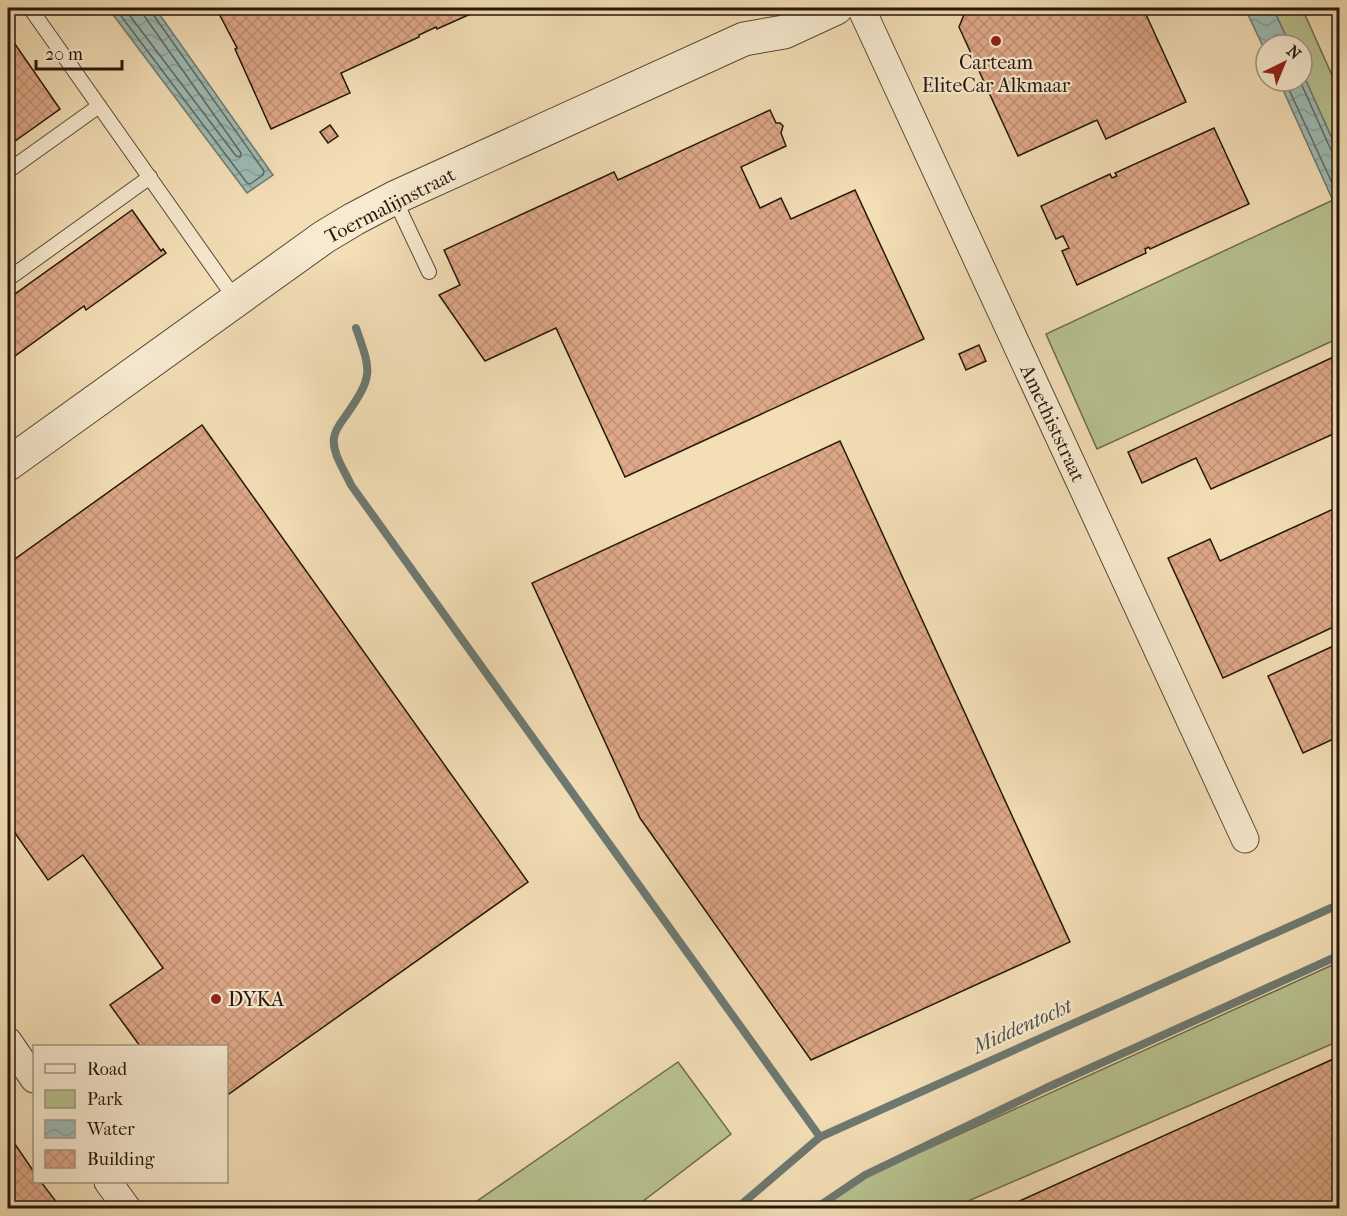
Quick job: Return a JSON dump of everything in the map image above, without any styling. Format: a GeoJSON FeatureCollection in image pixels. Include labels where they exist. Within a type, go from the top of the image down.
{"type":"FeatureCollection","features":[{"type":"Feature","properties":{"kind":"street","name":"Toermalijnstraat"},"geometry":{"type":"LineString","coordinates":[[744,39],[776,10],[782,8]]}},
{"type":"Feature","properties":{"kind":"street","name":"Toermalijnstraat"},"geometry":{"type":"LineString","coordinates":[[8,464],[324,237],[354,219],[394,198],[744,39],[784,32],[836,8]]}},
{"type":"Feature","properties":{"kind":"street","name":"Amethiststraat"},"geometry":{"type":"LineString","coordinates":[[861,8],[1245,839]]}},
{"type":"Feature","properties":{"kind":"street"},"geometry":{"type":"LineString","coordinates":[[8,1041],[33,1078]]}},
{"type":"Feature","properties":{"kind":"street"},"geometry":{"type":"LineString","coordinates":[[109,1183],[127,1209]]}},
{"type":"Feature","properties":{"kind":"lane"},"geometry":{"type":"LineString","coordinates":[[30,8],[236,300]]}},
{"type":"Feature","properties":{"kind":"lane"},"geometry":{"type":"LineString","coordinates":[[8,171],[99,106]]}},
{"type":"Feature","properties":{"kind":"lane"},"geometry":{"type":"LineString","coordinates":[[8,279],[150,177]]}},
{"type":"Feature","properties":{"kind":"lane"},"geometry":{"type":"LineString","coordinates":[[394,198],[429,272]]}},
{"type":"Feature","properties":{"kind":"green space"},"geometry":{"type":"Polygon","coordinates":[[[1273,8],[1302,8],[1313,33],[1284,33],[1273,8]]]}},
{"type":"Feature","properties":{"kind":"green space"},"geometry":{"type":"Polygon","coordinates":[[[1314,35],[1339,91],[1339,154],[1311,93],[1314,93],[1314,35]]]}},
{"type":"Feature","properties":{"kind":"green space"},"geometry":{"type":"Polygon","coordinates":[[[1333,200],[1339,214],[1339,338],[1097,449],[1046,334],[1333,200]]]}},
{"type":"Feature","properties":{"kind":"green space"},"geometry":{"type":"Polygon","coordinates":[[[1339,962],[1339,1041],[952,1208],[821,1208],[856,1182],[1339,962]]]}},
{"type":"Feature","properties":{"kind":"green space"},"geometry":{"type":"Polygon","coordinates":[[[678,1062],[731,1134],[634,1208],[467,1208],[678,1062]]]}},
{"type":"Feature","properties":{"kind":"water"},"geometry":{"type":"Polygon","coordinates":[[[108,8],[155,8],[273,175],[247,193],[108,8]]]}},
{"type":"Feature","properties":{"kind":"water"},"geometry":{"type":"Polygon","coordinates":[[[1245,8],[1273,8],[1284,33],[1257,33],[1245,8]]]}},
{"type":"Feature","properties":{"kind":"water"},"geometry":{"type":"Polygon","coordinates":[[[1284,93],[1311,93],[1339,154],[1339,214],[1284,93]]]}},
{"type":"Feature","properties":{"kind":"building"},"geometry":{"type":"Polygon","coordinates":[[[216,8],[484,8],[437,29],[436,27],[341,73],[350,93],[271,129],[235,49],[237,48],[216,8]]]}},
{"type":"Feature","properties":{"kind":"building"},"geometry":{"type":"Polygon","coordinates":[[[975,8],[1143,8],[1186,102],[1106,139],[1097,120],[1018,156],[959,27],[965,12],[975,8]]]}},
{"type":"Feature","properties":{"kind":"building"},"geometry":{"type":"Polygon","coordinates":[[[8,34],[60,109],[8,146],[8,34]]]}},
{"type":"Feature","properties":{"kind":"building"},"geometry":{"type":"Polygon","coordinates":[[[770,110],[776,123],[783,126],[781,133],[786,146],[741,167],[760,208],[781,198],[791,219],[855,190],[924,339],[625,477],[556,328],[485,361],[439,295],[460,285],[444,250],[614,172],[618,180],[770,110]]]}},
{"type":"Feature","properties":{"kind":"building"},"geometry":{"type":"Polygon","coordinates":[[[330,125],[338,136],[328,143],[320,132],[330,125]]]}},
{"type":"Feature","properties":{"kind":"building"},"geometry":{"type":"Polygon","coordinates":[[[1214,128],[1249,204],[1150,249],[1149,247],[1145,249],[1146,253],[1077,285],[1062,251],[1069,248],[1063,236],[1056,239],[1041,206],[1110,174],[1112,178],[1117,176],[1115,173],[1214,128]]]}},
{"type":"Feature","properties":{"kind":"building"},"geometry":{"type":"Polygon","coordinates":[[[132,210],[161,251],[163,249],[166,253],[86,310],[84,306],[8,361],[8,299],[132,210]]]}},
{"type":"Feature","properties":{"kind":"building"},"geometry":{"type":"Polygon","coordinates":[[[979,345],[986,361],[966,370],[959,354],[979,345]]]}},
{"type":"Feature","properties":{"kind":"building"},"geometry":{"type":"Polygon","coordinates":[[[1340,354],[1340,431],[1211,489],[1196,458],[1142,483],[1128,452],[1340,354]]]}},
{"type":"Feature","properties":{"kind":"building"},"geometry":{"type":"Polygon","coordinates":[[[202,425],[528,882],[228,1095],[228,1045],[139,1045],[110,1005],[163,968],[83,855],[48,880],[8,823],[8,564],[202,425]]]}},
{"type":"Feature","properties":{"kind":"building"},"geometry":{"type":"Polygon","coordinates":[[[840,441],[1070,942],[811,1060],[640,818],[532,583],[840,441]]]}},
{"type":"Feature","properties":{"kind":"building"},"geometry":{"type":"Polygon","coordinates":[[[1340,506],[1340,624],[1223,678],[1168,558],[1210,539],[1220,561],[1340,506]]]}},
{"type":"Feature","properties":{"kind":"building"},"geometry":{"type":"Polygon","coordinates":[[[1340,643],[1340,736],[1303,753],[1268,676],[1340,643]]]}},
{"type":"Feature","properties":{"kind":"building"},"geometry":{"type":"Polygon","coordinates":[[[1340,1056],[1340,1208],[1004,1208],[1340,1056]]]}},
{"type":"Feature","properties":{"kind":"building"},"geometry":{"type":"Polygon","coordinates":[[[8,1134],[33,1171],[33,1183],[42,1183],[61,1208],[8,1208],[8,1134]]]}},
{"type":"Feature","properties":{"kind":"waterway"},"geometry":{"type":"LineString","coordinates":[[356,328],[367,364],[366,381],[356,401],[337,428],[334,438],[337,456],[351,485],[820,1137]]}},
{"type":"Feature","properties":{"kind":"waterway","name":"Middentocht"},"geometry":{"type":"LineString","coordinates":[[737,1208],[820,1137],[1340,904]]}},
{"type":"Feature","properties":{"kind":"waterway","name":"Middentocht"},"geometry":{"type":"LineString","coordinates":[[816,1208],[865,1175],[1046,1088],[1340,955]]}},
{"type":"Feature","properties":{"kind":"place","name":"Carteam EliteCar Alkmaar"},"geometry":{"type":"Point","coordinates":[996,41]}},
{"type":"Feature","properties":{"kind":"place","name":"DYKA"},"geometry":{"type":"Point","coordinates":[216,999]}}]}
